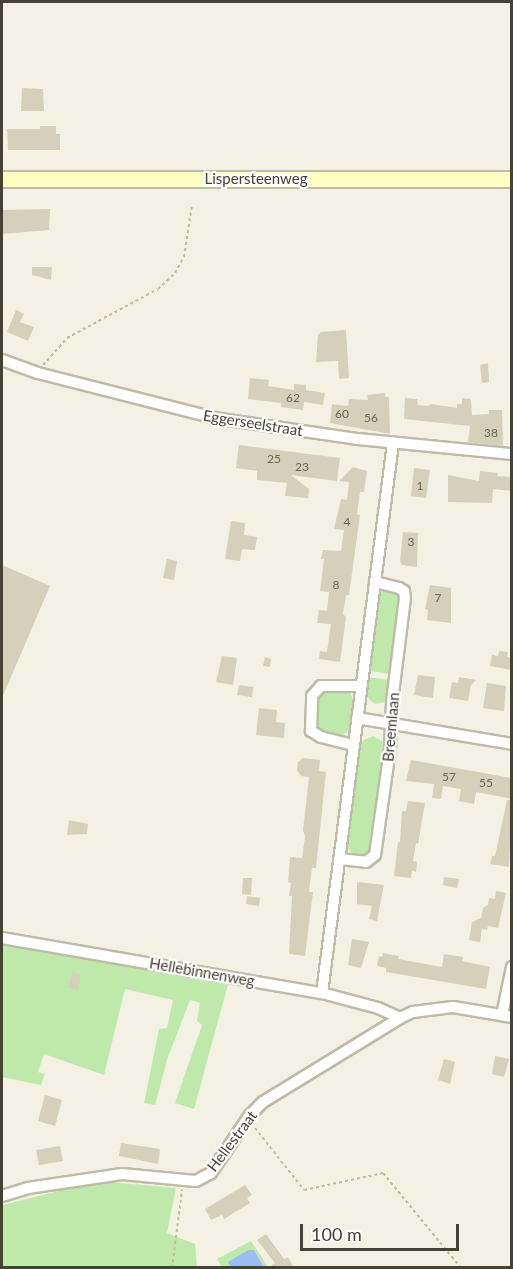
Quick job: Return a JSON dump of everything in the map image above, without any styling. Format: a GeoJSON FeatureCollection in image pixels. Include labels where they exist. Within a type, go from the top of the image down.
{"type":"FeatureCollection","features":[{"type":"Feature","properties":{"kind":"street","name":"Lispersteenweg"},"geometry":{"type":"LineString","coordinates":[[2,179],[512,179]]}},
{"type":"Feature","properties":{"kind":"street","name":"Eggerseelstraat"},"geometry":{"type":"LineString","coordinates":[[2,360],[38,373],[214,418],[393,443],[512,454]]}},
{"type":"Feature","properties":{"kind":"street"},"geometry":{"type":"LineString","coordinates":[[322,993],[393,443]]}},
{"type":"Feature","properties":{"kind":"street","name":"Breemlaan"},"geometry":{"type":"LineString","coordinates":[[339,859],[366,862],[375,855],[405,598],[404,591],[399,588],[375,582]]}},
{"type":"Feature","properties":{"kind":"street"},"geometry":{"type":"LineString","coordinates":[[353,745],[321,737],[311,731],[312,696],[321,686],[361,686]]}},
{"type":"Feature","properties":{"kind":"street"},"geometry":{"type":"LineString","coordinates":[[357,718],[512,744]]}},
{"type":"Feature","properties":{"kind":"street","name":"Hellebinnenweg"},"geometry":{"type":"LineString","coordinates":[[2,938],[322,993],[378,1008],[400,1018]]}},
{"type":"Feature","properties":{"kind":"street"},"geometry":{"type":"LineString","coordinates":[[507,1016],[512,967]]}},
{"type":"Feature","properties":{"kind":"street","name":"Hellestraat"},"geometry":{"type":"LineString","coordinates":[[2,1196],[28,1188],[122,1174],[140,1174],[183,1182],[196,1181],[211,1173],[247,1119],[262,1102],[400,1018],[413,1012],[453,1007],[507,1016]]}},
{"type":"Feature","properties":{"kind":"path"},"geometry":{"type":"LineString","coordinates":[[38,373],[52,352],[67,338],[158,289],[175,273],[184,257],[192,205]]}},
{"type":"Feature","properties":{"kind":"path"},"geometry":{"type":"LineString","coordinates":[[247,1119],[304,1190],[383,1173],[461,1268]]}},
{"type":"Feature","properties":{"kind":"path"},"geometry":{"type":"LineString","coordinates":[[172,1268],[183,1182]]}},
{"type":"Feature","properties":{"kind":"green space"},"geometry":{"type":"Polygon","coordinates":[[[384,591],[395,593],[398,598],[389,674],[370,671],[379,594],[384,591]]]}},
{"type":"Feature","properties":{"kind":"green space"},"geometry":{"type":"Polygon","coordinates":[[[368,677],[389,680],[385,702],[375,704],[369,699],[366,692],[368,677]]]}},
{"type":"Feature","properties":{"kind":"green space"},"geometry":{"type":"Polygon","coordinates":[[[327,689],[350,692],[354,702],[350,730],[341,736],[320,730],[315,720],[319,695],[327,689]]]}},
{"type":"Feature","properties":{"kind":"green space"},"geometry":{"type":"Polygon","coordinates":[[[373,736],[382,741],[385,750],[372,846],[366,854],[357,856],[352,854],[347,847],[359,746],[364,740],[373,736]]]}},
{"type":"Feature","properties":{"kind":"green space"},"geometry":{"type":"Polygon","coordinates":[[[2,944],[228,984],[194,1109],[175,1103],[202,1025],[197,1021],[200,1003],[190,1000],[167,1060],[155,1105],[144,1103],[159,1029],[167,1028],[173,1000],[125,989],[104,1075],[44,1054],[38,1072],[45,1074],[41,1085],[2,1077],[2,944]]]}},
{"type":"Feature","properties":{"kind":"green space"},"geometry":{"type":"Polygon","coordinates":[[[99,1181],[176,1188],[167,1233],[195,1244],[197,1267],[2,1268],[2,1205],[99,1181]]]}},
{"type":"Feature","properties":{"kind":"green space"},"geometry":{"type":"Polygon","coordinates":[[[251,1241],[268,1267],[264,1267],[257,1255],[229,1263],[231,1267],[222,1267],[217,1259],[251,1241]]]}},
{"type":"Feature","properties":{"kind":"water"},"geometry":{"type":"Polygon","coordinates":[[[248,1250],[254,1250],[264,1267],[231,1267],[228,1262],[248,1250]]]}},
{"type":"Feature","properties":{"kind":"building"},"geometry":{"type":"Polygon","coordinates":[[[22,88],[43,89],[44,111],[21,111],[22,88]]]}},
{"type":"Feature","properties":{"kind":"building"},"geometry":{"type":"Polygon","coordinates":[[[40,126],[56,126],[56,134],[60,134],[60,150],[8,150],[7,129],[40,129],[40,126]]]}},
{"type":"Feature","properties":{"kind":"building"},"geometry":{"type":"Polygon","coordinates":[[[50,209],[49,230],[2,234],[2,210],[50,209]]]}},
{"type":"Feature","properties":{"kind":"building"},"geometry":{"type":"Polygon","coordinates":[[[32,267],[52,267],[51,280],[32,275],[32,267]]]}},
{"type":"Feature","properties":{"kind":"building"},"geometry":{"type":"Polygon","coordinates":[[[16,310],[24,314],[20,322],[34,327],[28,341],[7,332],[16,310]]]}},
{"type":"Feature","properties":{"kind":"building"},"geometry":{"type":"Polygon","coordinates":[[[346,330],[349,378],[339,379],[338,361],[316,362],[318,335],[321,332],[346,330]]]}},
{"type":"Feature","properties":{"kind":"building"},"geometry":{"type":"Polygon","coordinates":[[[488,363],[489,382],[482,383],[480,365],[488,363]]]}},
{"type":"Feature","properties":{"kind":"building"},"geometry":{"type":"Polygon","coordinates":[[[250,378],[269,380],[268,386],[294,390],[294,384],[306,385],[306,390],[325,393],[323,405],[304,402],[303,410],[281,407],[281,403],[248,399],[250,378]]]}},
{"type":"Feature","properties":{"kind":"building"},"geometry":{"type":"Polygon","coordinates":[[[385,393],[385,397],[389,397],[390,434],[330,423],[332,404],[348,406],[349,399],[368,400],[367,395],[385,393]]]}},
{"type":"Feature","properties":{"kind":"building"},"geometry":{"type":"Polygon","coordinates":[[[405,398],[417,399],[418,405],[431,404],[457,408],[457,404],[462,404],[462,398],[471,399],[472,415],[489,414],[489,410],[502,410],[503,446],[468,442],[470,426],[404,419],[405,398]]]}},
{"type":"Feature","properties":{"kind":"building"},"geometry":{"type":"Polygon","coordinates":[[[239,445],[340,458],[337,481],[291,475],[309,489],[308,498],[285,496],[287,483],[257,480],[257,471],[236,468],[239,445]]]}},
{"type":"Feature","properties":{"kind":"building"},"geometry":{"type":"Polygon","coordinates":[[[353,467],[367,471],[364,492],[360,492],[357,514],[360,515],[349,595],[346,595],[343,614],[346,617],[340,662],[319,659],[320,651],[327,652],[331,624],[317,623],[319,610],[327,611],[329,592],[320,591],[324,559],[321,559],[323,550],[341,551],[344,530],[334,529],[341,499],[347,500],[349,482],[339,481],[353,467]]]}},
{"type":"Feature","properties":{"kind":"building"},"geometry":{"type":"Polygon","coordinates":[[[414,468],[430,470],[426,498],[411,496],[414,468]]]}},
{"type":"Feature","properties":{"kind":"building"},"geometry":{"type":"Polygon","coordinates":[[[480,471],[512,477],[512,491],[493,489],[492,503],[448,502],[448,475],[479,481],[480,471]]]}},
{"type":"Feature","properties":{"kind":"building"},"geometry":{"type":"Polygon","coordinates":[[[231,521],[245,523],[244,535],[257,537],[255,550],[242,549],[240,561],[225,559],[231,521]]]}},
{"type":"Feature","properties":{"kind":"building"},"geometry":{"type":"Polygon","coordinates":[[[403,532],[418,533],[417,567],[402,565],[400,561],[403,532]]]}},
{"type":"Feature","properties":{"kind":"building"},"geometry":{"type":"Polygon","coordinates":[[[167,559],[177,561],[174,580],[163,578],[167,559]]]}},
{"type":"Feature","properties":{"kind":"building"},"geometry":{"type":"Polygon","coordinates":[[[2,565],[50,586],[2,698],[2,565]]]}},
{"type":"Feature","properties":{"kind":"building"},"geometry":{"type":"Polygon","coordinates":[[[430,585],[451,588],[451,623],[427,620],[428,610],[425,609],[430,585]]]}},
{"type":"Feature","properties":{"kind":"building"},"geometry":{"type":"Polygon","coordinates":[[[499,651],[508,652],[507,657],[512,658],[512,670],[490,666],[492,655],[498,656],[499,651]]]}},
{"type":"Feature","properties":{"kind":"building"},"geometry":{"type":"Polygon","coordinates":[[[222,656],[237,658],[233,685],[216,682],[222,656]]]}},
{"type":"Feature","properties":{"kind":"building"},"geometry":{"type":"Polygon","coordinates":[[[265,657],[271,659],[270,667],[263,666],[265,657]]]}},
{"type":"Feature","properties":{"kind":"building"},"geometry":{"type":"Polygon","coordinates":[[[418,675],[435,677],[433,698],[414,695],[418,675]]]}},
{"type":"Feature","properties":{"kind":"building"},"geometry":{"type":"Polygon","coordinates":[[[459,677],[476,680],[471,685],[468,701],[449,698],[452,682],[458,683],[459,677]]]}},
{"type":"Feature","properties":{"kind":"building"},"geometry":{"type":"Polygon","coordinates":[[[487,683],[506,686],[504,711],[483,708],[487,683]]]}},
{"type":"Feature","properties":{"kind":"building"},"geometry":{"type":"Polygon","coordinates":[[[239,685],[253,687],[252,697],[237,695],[239,685]]]}},
{"type":"Feature","properties":{"kind":"building"},"geometry":{"type":"Polygon","coordinates":[[[259,708],[277,710],[276,722],[285,723],[284,738],[256,735],[259,708]]]}},
{"type":"Feature","properties":{"kind":"building"},"geometry":{"type":"Polygon","coordinates":[[[303,758],[320,760],[319,771],[326,772],[316,868],[312,868],[309,892],[313,892],[305,956],[289,954],[292,896],[289,896],[291,883],[288,882],[290,857],[302,858],[305,837],[303,830],[309,777],[301,776],[297,770],[298,762],[303,758]]]}},
{"type":"Feature","properties":{"kind":"building"},"geometry":{"type":"Polygon","coordinates":[[[411,760],[512,778],[512,799],[476,792],[474,804],[459,801],[461,789],[443,786],[441,799],[432,798],[434,784],[406,781],[411,760]]]}},
{"type":"Feature","properties":{"kind":"building"},"geometry":{"type":"Polygon","coordinates":[[[507,800],[512,800],[509,867],[490,864],[492,856],[495,856],[507,800]]]}},
{"type":"Feature","properties":{"kind":"building"},"geometry":{"type":"Polygon","coordinates":[[[408,801],[425,803],[413,861],[417,862],[416,872],[412,871],[411,878],[394,876],[398,842],[400,842],[402,811],[406,811],[408,801]]]}},
{"type":"Feature","properties":{"kind":"building"},"geometry":{"type":"Polygon","coordinates":[[[69,820],[88,824],[87,834],[67,835],[69,820]]]}},
{"type":"Feature","properties":{"kind":"building"},"geometry":{"type":"Polygon","coordinates":[[[444,877],[459,879],[457,888],[443,885],[444,877]]]}},
{"type":"Feature","properties":{"kind":"building"},"geometry":{"type":"Polygon","coordinates":[[[243,878],[252,878],[251,895],[242,894],[243,878]]]}},
{"type":"Feature","properties":{"kind":"building"},"geometry":{"type":"Polygon","coordinates":[[[357,882],[384,885],[377,921],[369,919],[372,906],[357,904],[357,882]]]}},
{"type":"Feature","properties":{"kind":"building"},"geometry":{"type":"Polygon","coordinates":[[[496,891],[506,893],[498,928],[488,926],[487,930],[482,929],[480,942],[469,940],[472,922],[481,918],[483,908],[488,905],[489,898],[495,899],[496,891]]]}},
{"type":"Feature","properties":{"kind":"building"},"geometry":{"type":"Polygon","coordinates":[[[247,896],[260,898],[259,906],[246,904],[247,896]]]}},
{"type":"Feature","properties":{"kind":"building"},"geometry":{"type":"Polygon","coordinates":[[[352,939],[369,942],[361,968],[348,965],[352,939]]]}},
{"type":"Feature","properties":{"kind":"building"},"geometry":{"type":"Polygon","coordinates":[[[383,953],[399,956],[398,959],[442,967],[444,954],[463,957],[462,961],[490,967],[486,989],[386,972],[386,968],[377,966],[379,956],[382,957],[383,953]]]}},
{"type":"Feature","properties":{"kind":"building"},"geometry":{"type":"Polygon","coordinates":[[[72,972],[81,974],[78,990],[68,988],[72,972]]]}},
{"type":"Feature","properties":{"kind":"building"},"geometry":{"type":"Polygon","coordinates":[[[495,1056],[509,1059],[504,1077],[492,1074],[495,1056]]]}},
{"type":"Feature","properties":{"kind":"building"},"geometry":{"type":"Polygon","coordinates":[[[444,1059],[455,1062],[450,1084],[438,1080],[444,1059]]]}},
{"type":"Feature","properties":{"kind":"building"},"geometry":{"type":"Polygon","coordinates":[[[45,1095],[62,1100],[55,1126],[38,1121],[45,1095]]]}},
{"type":"Feature","properties":{"kind":"building"},"geometry":{"type":"Polygon","coordinates":[[[121,1143],[160,1149],[158,1164],[119,1156],[121,1143]]]}},
{"type":"Feature","properties":{"kind":"building"},"geometry":{"type":"Polygon","coordinates":[[[60,1146],[63,1161],[39,1165],[36,1150],[60,1146]]]}},
{"type":"Feature","properties":{"kind":"building"},"geometry":{"type":"Polygon","coordinates":[[[245,1185],[252,1195],[247,1198],[250,1203],[224,1219],[222,1215],[211,1220],[205,1209],[245,1185]]]}},
{"type":"Feature","properties":{"kind":"building"},"geometry":{"type":"Polygon","coordinates":[[[266,1234],[284,1259],[288,1257],[294,1268],[268,1268],[275,1263],[257,1240],[266,1234]]]}}]}
